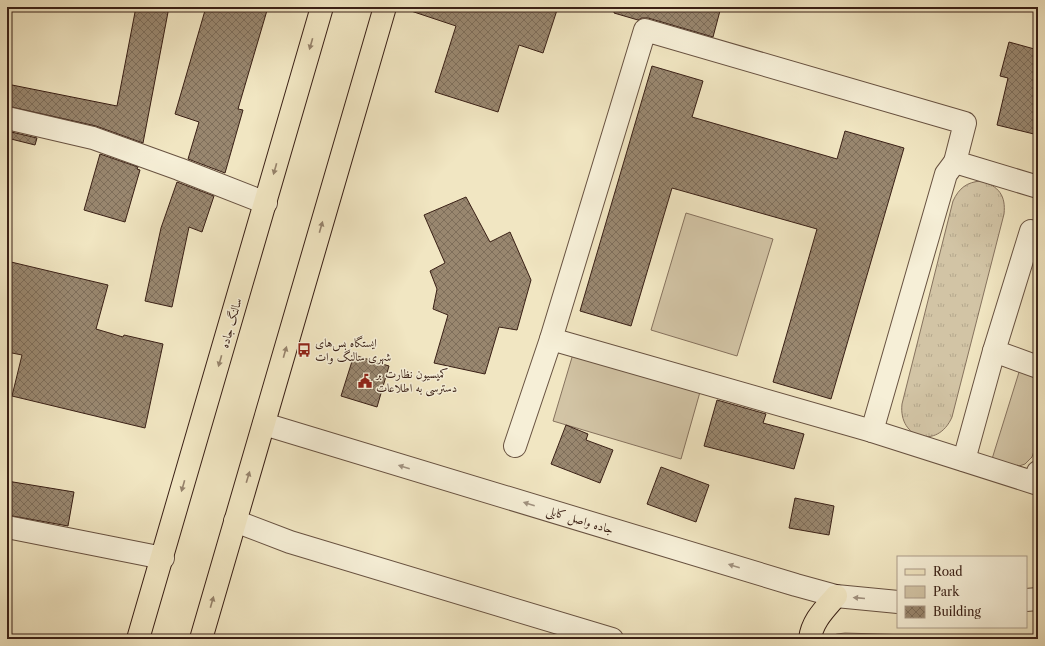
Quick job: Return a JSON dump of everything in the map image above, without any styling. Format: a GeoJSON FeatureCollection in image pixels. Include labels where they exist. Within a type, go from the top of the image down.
{"type":"FeatureCollection","features":[{"type":"Feature","properties":{"kind":"main road","name":"سالنگ جاده"},"geometry":{"type":"LineString","coordinates":[[138,639],[322,7]]}},
{"type":"Feature","properties":{"kind":"main road"},"geometry":{"type":"LineString","coordinates":[[201,639],[385,7]]}},
{"type":"Feature","properties":{"kind":"main road"},"geometry":{"type":"LineString","coordinates":[[810,639],[810,635],[818,616],[836,596]]}},
{"type":"Feature","properties":{"kind":"street"},"geometry":{"type":"LineString","coordinates":[[515,446],[551,339],[645,30],[965,123],[955,162],[946,174],[872,431]]}},
{"type":"Feature","properties":{"kind":"street"},"geometry":{"type":"LineString","coordinates":[[7,118],[93,138],[179,169],[266,203]]}},
{"type":"Feature","properties":{"kind":"street"},"geometry":{"type":"LineString","coordinates":[[955,162],[1038,187]]}},
{"type":"Feature","properties":{"kind":"street"},"geometry":{"type":"LineString","coordinates":[[964,460],[994,351],[1031,231]]}},
{"type":"Feature","properties":{"kind":"street"},"geometry":{"type":"LineString","coordinates":[[551,339],[872,431],[1035,483],[1038,472]]}},
{"type":"Feature","properties":{"kind":"street"},"geometry":{"type":"LineString","coordinates":[[994,351],[1038,367]]}},
{"type":"Feature","properties":{"kind":"street","name":"جاده واصل کابلی"},"geometry":{"type":"LineString","coordinates":[[264,424],[836,596],[897,602]]}},
{"type":"Feature","properties":{"kind":"street"},"geometry":{"type":"LineString","coordinates":[[235,521],[290,542],[612,639]]}},
{"type":"Feature","properties":{"kind":"street"},"geometry":{"type":"LineString","coordinates":[[7,527],[162,558]]}},
{"type":"Feature","properties":{"kind":"street"},"geometry":{"type":"LineString","coordinates":[[1027,600],[1038,599]]}},
{"type":"Feature","properties":{"kind":"green space"},"geometry":{"type":"Polygon","coordinates":[[[981,181],[997,189],[1000,193],[1004,202],[1004,214],[952,417],[946,427],[938,434],[929,437],[920,436],[912,432],[906,425],[902,416],[902,404],[953,201],[964,186],[981,181]]]}},
{"type":"Feature","properties":{"kind":"green space"},"geometry":{"type":"Polygon","coordinates":[[[686,213],[773,239],[737,356],[651,330],[686,213]]]}},
{"type":"Feature","properties":{"kind":"green space"},"geometry":{"type":"Polygon","coordinates":[[[573,354],[700,392],[681,459],[553,421],[573,354]]]}},
{"type":"Feature","properties":{"kind":"green space"},"geometry":{"type":"Polygon","coordinates":[[[1020,369],[1038,374],[1038,439],[1032,457],[1025,464],[1016,467],[992,459],[1020,369]]]}},
{"type":"Feature","properties":{"kind":"green space"},"geometry":{"type":"Polygon","coordinates":[[[845,633],[975,637],[967,639],[831,639],[831,636],[845,633]]]}},
{"type":"Feature","properties":{"kind":"building"},"geometry":{"type":"Polygon","coordinates":[[[136,7],[169,7],[143,143],[96,126],[7,106],[7,84],[117,106],[136,7]]]}},
{"type":"Feature","properties":{"kind":"building"},"geometry":{"type":"Polygon","coordinates":[[[206,7],[268,7],[238,109],[243,110],[225,173],[188,159],[199,122],[175,114],[206,7]]]}},
{"type":"Feature","properties":{"kind":"building"},"geometry":{"type":"Polygon","coordinates":[[[412,7],[558,7],[543,53],[519,45],[498,112],[435,92],[456,26],[411,11],[412,7]]]}},
{"type":"Feature","properties":{"kind":"building"},"geometry":{"type":"Polygon","coordinates":[[[615,7],[721,7],[713,37],[648,18],[638,20],[614,13],[615,7]]]}},
{"type":"Feature","properties":{"kind":"building"},"geometry":{"type":"Polygon","coordinates":[[[1009,42],[1038,50],[1038,135],[997,125],[1008,78],[1000,76],[1009,42]]]}},
{"type":"Feature","properties":{"kind":"building"},"geometry":{"type":"Polygon","coordinates":[[[652,66],[703,81],[692,117],[837,159],[845,131],[904,148],[831,399],[773,382],[817,229],[672,188],[631,326],[580,311],[652,66]]]}},
{"type":"Feature","properties":{"kind":"building"},"geometry":{"type":"Polygon","coordinates":[[[7,131],[37,138],[35,145],[7,138],[7,131]]]}},
{"type":"Feature","properties":{"kind":"building"},"geometry":{"type":"Polygon","coordinates":[[[100,154],[138,167],[137,169],[140,170],[125,222],[84,210],[100,154]]]}},
{"type":"Feature","properties":{"kind":"building"},"geometry":{"type":"Polygon","coordinates":[[[177,182],[214,196],[202,232],[189,227],[172,307],[145,301],[161,228],[177,182]]]}},
{"type":"Feature","properties":{"kind":"building"},"geometry":{"type":"Polygon","coordinates":[[[466,197],[490,242],[510,232],[531,280],[517,330],[499,327],[485,374],[434,363],[448,315],[433,309],[437,289],[430,271],[445,263],[424,215],[466,197]]]}},
{"type":"Feature","properties":{"kind":"building"},"geometry":{"type":"Polygon","coordinates":[[[11,262],[108,285],[96,329],[123,337],[124,335],[163,344],[145,428],[12,396],[22,355],[7,352],[7,319],[11,300],[7,299],[7,278],[11,262]]]}},
{"type":"Feature","properties":{"kind":"building","name":"کمیسیون نظارت بر دسترسی به اطلاعات"},"geometry":{"type":"Polygon","coordinates":[[[354,355],[389,366],[377,407],[341,396],[354,355]]]}},
{"type":"Feature","properties":{"kind":"building"},"geometry":{"type":"Polygon","coordinates":[[[717,400],[766,414],[763,423],[804,434],[794,469],[704,446],[717,400]]]}},
{"type":"Feature","properties":{"kind":"building"},"geometry":{"type":"Polygon","coordinates":[[[566,425],[588,434],[586,440],[613,450],[600,483],[551,464],[566,425]]]}},
{"type":"Feature","properties":{"kind":"building"},"geometry":{"type":"Polygon","coordinates":[[[661,467],[709,485],[696,522],[647,504],[661,467]]]}},
{"type":"Feature","properties":{"kind":"building"},"geometry":{"type":"Polygon","coordinates":[[[7,481],[74,492],[68,526],[7,515],[7,481]]]}},
{"type":"Feature","properties":{"kind":"building"},"geometry":{"type":"Polygon","coordinates":[[[795,498],[834,506],[829,535],[789,528],[795,498]]]}},
{"type":"Feature","properties":{"kind":"place","name":"ایستگاه بس‌های شهری سالنگ وات"},"geometry":{"type":"Point","coordinates":[304,350]}},
{"type":"Feature","properties":{"kind":"place","name":"کمیسیون نظارت بر دسترسی به اطلاعات"},"geometry":{"type":"Point","coordinates":[365,381]}}]}
